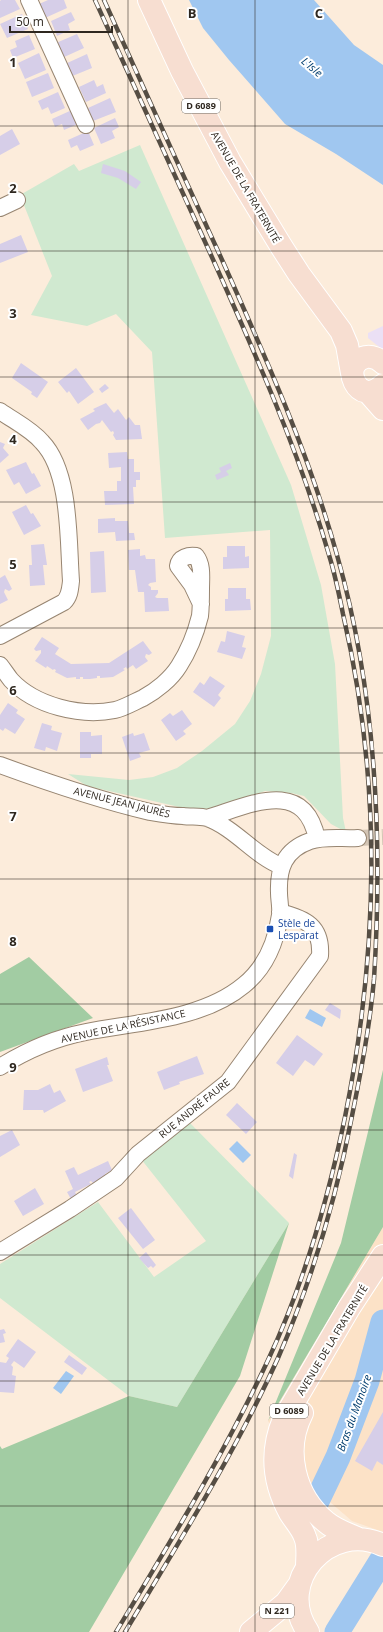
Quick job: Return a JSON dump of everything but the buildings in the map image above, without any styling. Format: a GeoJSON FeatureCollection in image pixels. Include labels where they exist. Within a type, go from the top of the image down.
{"type":"FeatureCollection","features":[{"type":"Feature","properties":{"kind":"main road","name":"AVENUE DE LA FRATERNITÉ"},"geometry":{"type":"LineString","coordinates":[[149,0],[182,71],[230,162],[281,246],[341,331]]}},
{"type":"Feature","properties":{"kind":"main road","name":"D 6089"},"geometry":{"type":"LineString","coordinates":[[341,331],[377,360]]}},
{"type":"Feature","properties":{"kind":"main road","name":"D 6089"},"geometry":{"type":"LineString","coordinates":[[341,331],[347,345],[352,372]]}},
{"type":"Feature","properties":{"kind":"main road"},"geometry":{"type":"LineString","coordinates":[[377,360],[365,357],[356,362],[352,372],[354,383],[358,388],[379,387],[383,409]]}},
{"type":"Feature","properties":{"kind":"main road","name":"AVENUE DE LA FRATERNITÉ"},"geometry":{"type":"LineString","coordinates":[[369,1542],[339,1531],[327,1523],[314,1511],[302,1493],[296,1476],[293,1457],[293,1439],[297,1422],[357,1313],[379,1263]]}},
{"type":"Feature","properties":{"kind":"main road","name":"AVENUE DE LA FRATERNITÉ"},"geometry":{"type":"LineString","coordinates":[[308,1632],[299,1611],[298,1598],[307,1547],[305,1536],[288,1509],[276,1481],[275,1464],[278,1432],[284,1419],[345,1314],[379,1263]]}},
{"type":"Feature","properties":{"kind":"main road"},"geometry":{"type":"LineString","coordinates":[[303,1576],[319,1554],[330,1546],[343,1541],[369,1542]]}},
{"type":"Feature","properties":{"kind":"main road","name":"N 221"},"geometry":{"type":"LineString","coordinates":[[251,1632],[286,1603],[303,1576]]}},
{"type":"Feature","properties":{"kind":"street"},"geometry":{"type":"LineString","coordinates":[[29,0],[86,125]]}},
{"type":"Feature","properties":{"kind":"street"},"geometry":{"type":"LineString","coordinates":[[0,208],[17,200]]}},
{"type":"Feature","properties":{"kind":"street"},"geometry":{"type":"LineString","coordinates":[[0,411],[34,434],[44,443],[58,466],[62,477],[65,495],[71,581],[70,592],[68,598],[64,602],[0,636]]}},
{"type":"Feature","properties":{"kind":"street"},"geometry":{"type":"LineString","coordinates":[[0,666],[12,681],[27,693],[60,708],[84,712],[116,710],[159,688],[178,667],[200,616],[201,604]]}},
{"type":"Feature","properties":{"kind":"street","name":"AVENUE JEAN JAURÈS"},"geometry":{"type":"LineString","coordinates":[[0,764],[38,779],[104,800],[151,812],[207,818],[233,833],[273,862],[281,866]]}},
{"type":"Feature","properties":{"kind":"street"},"geometry":{"type":"LineString","coordinates":[[207,818],[256,802],[280,800],[295,804],[306,813],[315,830],[317,839]]}},
{"type":"Feature","properties":{"kind":"street"},"geometry":{"type":"LineString","coordinates":[[281,866],[293,851],[301,845],[317,839],[358,838]]}},
{"type":"Feature","properties":{"kind":"street","name":"AVENUE DE LA RÉSISTANCE"},"geometry":{"type":"LineString","coordinates":[[0,1067],[37,1046],[58,1039],[86,1032],[162,1019],[209,1005],[240,989],[259,970],[273,944],[280,912],[279,892],[281,866]]}},
{"type":"Feature","properties":{"kind":"street","name":"RUE ANDRÉ FAURE"},"geometry":{"type":"LineString","coordinates":[[0,1252],[70,1209],[116,1178],[138,1154],[228,1082],[320,956],[317,933],[311,926],[301,919],[280,912]]}},
{"type":"Feature","properties":{"kind":"shaded area"},"geometry":{"type":"Polygon","coordinates":[[[383,326],[383,350],[368,338],[368,333],[383,326]]]}},
{"type":"Feature","properties":{"kind":"shaded area"},"geometry":{"type":"Polygon","coordinates":[[[383,1227],[383,1532],[352,1521],[316,1490],[268,1421],[383,1227]]]}},
{"type":"Feature","properties":{"kind":"green space"},"geometry":{"type":"Polygon","coordinates":[[[140,145],[291,485],[321,585],[335,664],[343,818],[346,832],[331,824],[304,796],[291,793],[265,791],[235,802],[197,811],[87,786],[68,774],[129,780],[153,777],[177,768],[202,751],[235,724],[250,701],[261,674],[271,636],[270,530],[165,538],[152,352],[116,314],[87,326],[31,315],[52,276],[20,195],[74,164],[79,171],[140,145]]]}},
{"type":"Feature","properties":{"kind":"green space"},"geometry":{"type":"Polygon","coordinates":[[[29,957],[93,1018],[0,1052],[0,974],[29,957]]]}},
{"type":"Feature","properties":{"kind":"green space"},"geometry":{"type":"Polygon","coordinates":[[[383,1070],[383,1227],[268,1421],[341,1243],[383,1070]]]}},
{"type":"Feature","properties":{"kind":"green space"},"geometry":{"type":"Polygon","coordinates":[[[189,1122],[289,1223],[177,1407],[129,1396],[0,1298],[0,1264],[98,1202],[154,1277],[206,1241],[141,1159],[189,1122]]]}},
{"type":"Feature","properties":{"kind":"green space"},"geometry":{"type":"Polygon","coordinates":[[[289,1223],[240,1376],[89,1632],[0,1632],[0,1446],[2,1449],[129,1396],[177,1407],[289,1223]]]}},
{"type":"Feature","properties":{"kind":"water","name":"L'Isle"},"geometry":{"type":"Polygon","coordinates":[[[189,0],[314,0],[354,45],[383,65],[383,185],[336,154],[285,124],[203,28],[189,0]]]}},
{"type":"Feature","properties":{"kind":"water"},"geometry":{"type":"Polygon","coordinates":[[[310,1009],[326,1018],[322,1027],[305,1018],[310,1009]]]}},
{"type":"Feature","properties":{"kind":"water"},"geometry":{"type":"Polygon","coordinates":[[[237,1141],[251,1155],[243,1163],[229,1149],[237,1141]]]}},
{"type":"Feature","properties":{"kind":"water"},"geometry":{"type":"Polygon","coordinates":[[[66,1371],[74,1376],[61,1394],[53,1388],[66,1371]]]}},
{"type":"Feature","properties":{"kind":"waterway","name":"Bras du Manoire"},"geometry":{"type":"LineString","coordinates":[[317,1501],[338,1457],[367,1381],[383,1322]]}},
{"type":"Feature","properties":{"kind":"waterway"},"geometry":{"type":"LineString","coordinates":[[337,1632],[383,1558]]}},
{"type":"Feature","properties":{"kind":"tunnel"},"geometry":{"type":"LineString","coordinates":[[358,838],[383,837]]}},
{"type":"Feature","properties":{"kind":"railway"},"geometry":{"type":"LineString","coordinates":[[95,0],[260,366],[290,440],[317,516],[335,577],[356,677],[365,740],[370,803],[371,866],[370,928],[365,991],[356,1054],[345,1117],[331,1178],[304,1270],[282,1329],[234,1428],[196,1497],[116,1632]]}},
{"type":"Feature","properties":{"kind":"railway"},"geometry":{"type":"LineString","coordinates":[[104,0],[271,370],[300,443],[326,517],[350,607],[368,712],[374,765],[378,872],[374,979],[365,1048],[346,1147],[322,1239],[302,1299],[290,1329],[278,1358],[244,1428],[206,1497],[125,1632]]}},
{"type":"Feature","properties":{"kind":"place","name":"Stèle de Lesparat"},"geometry":{"type":"Point","coordinates":[270,929]}}]}
